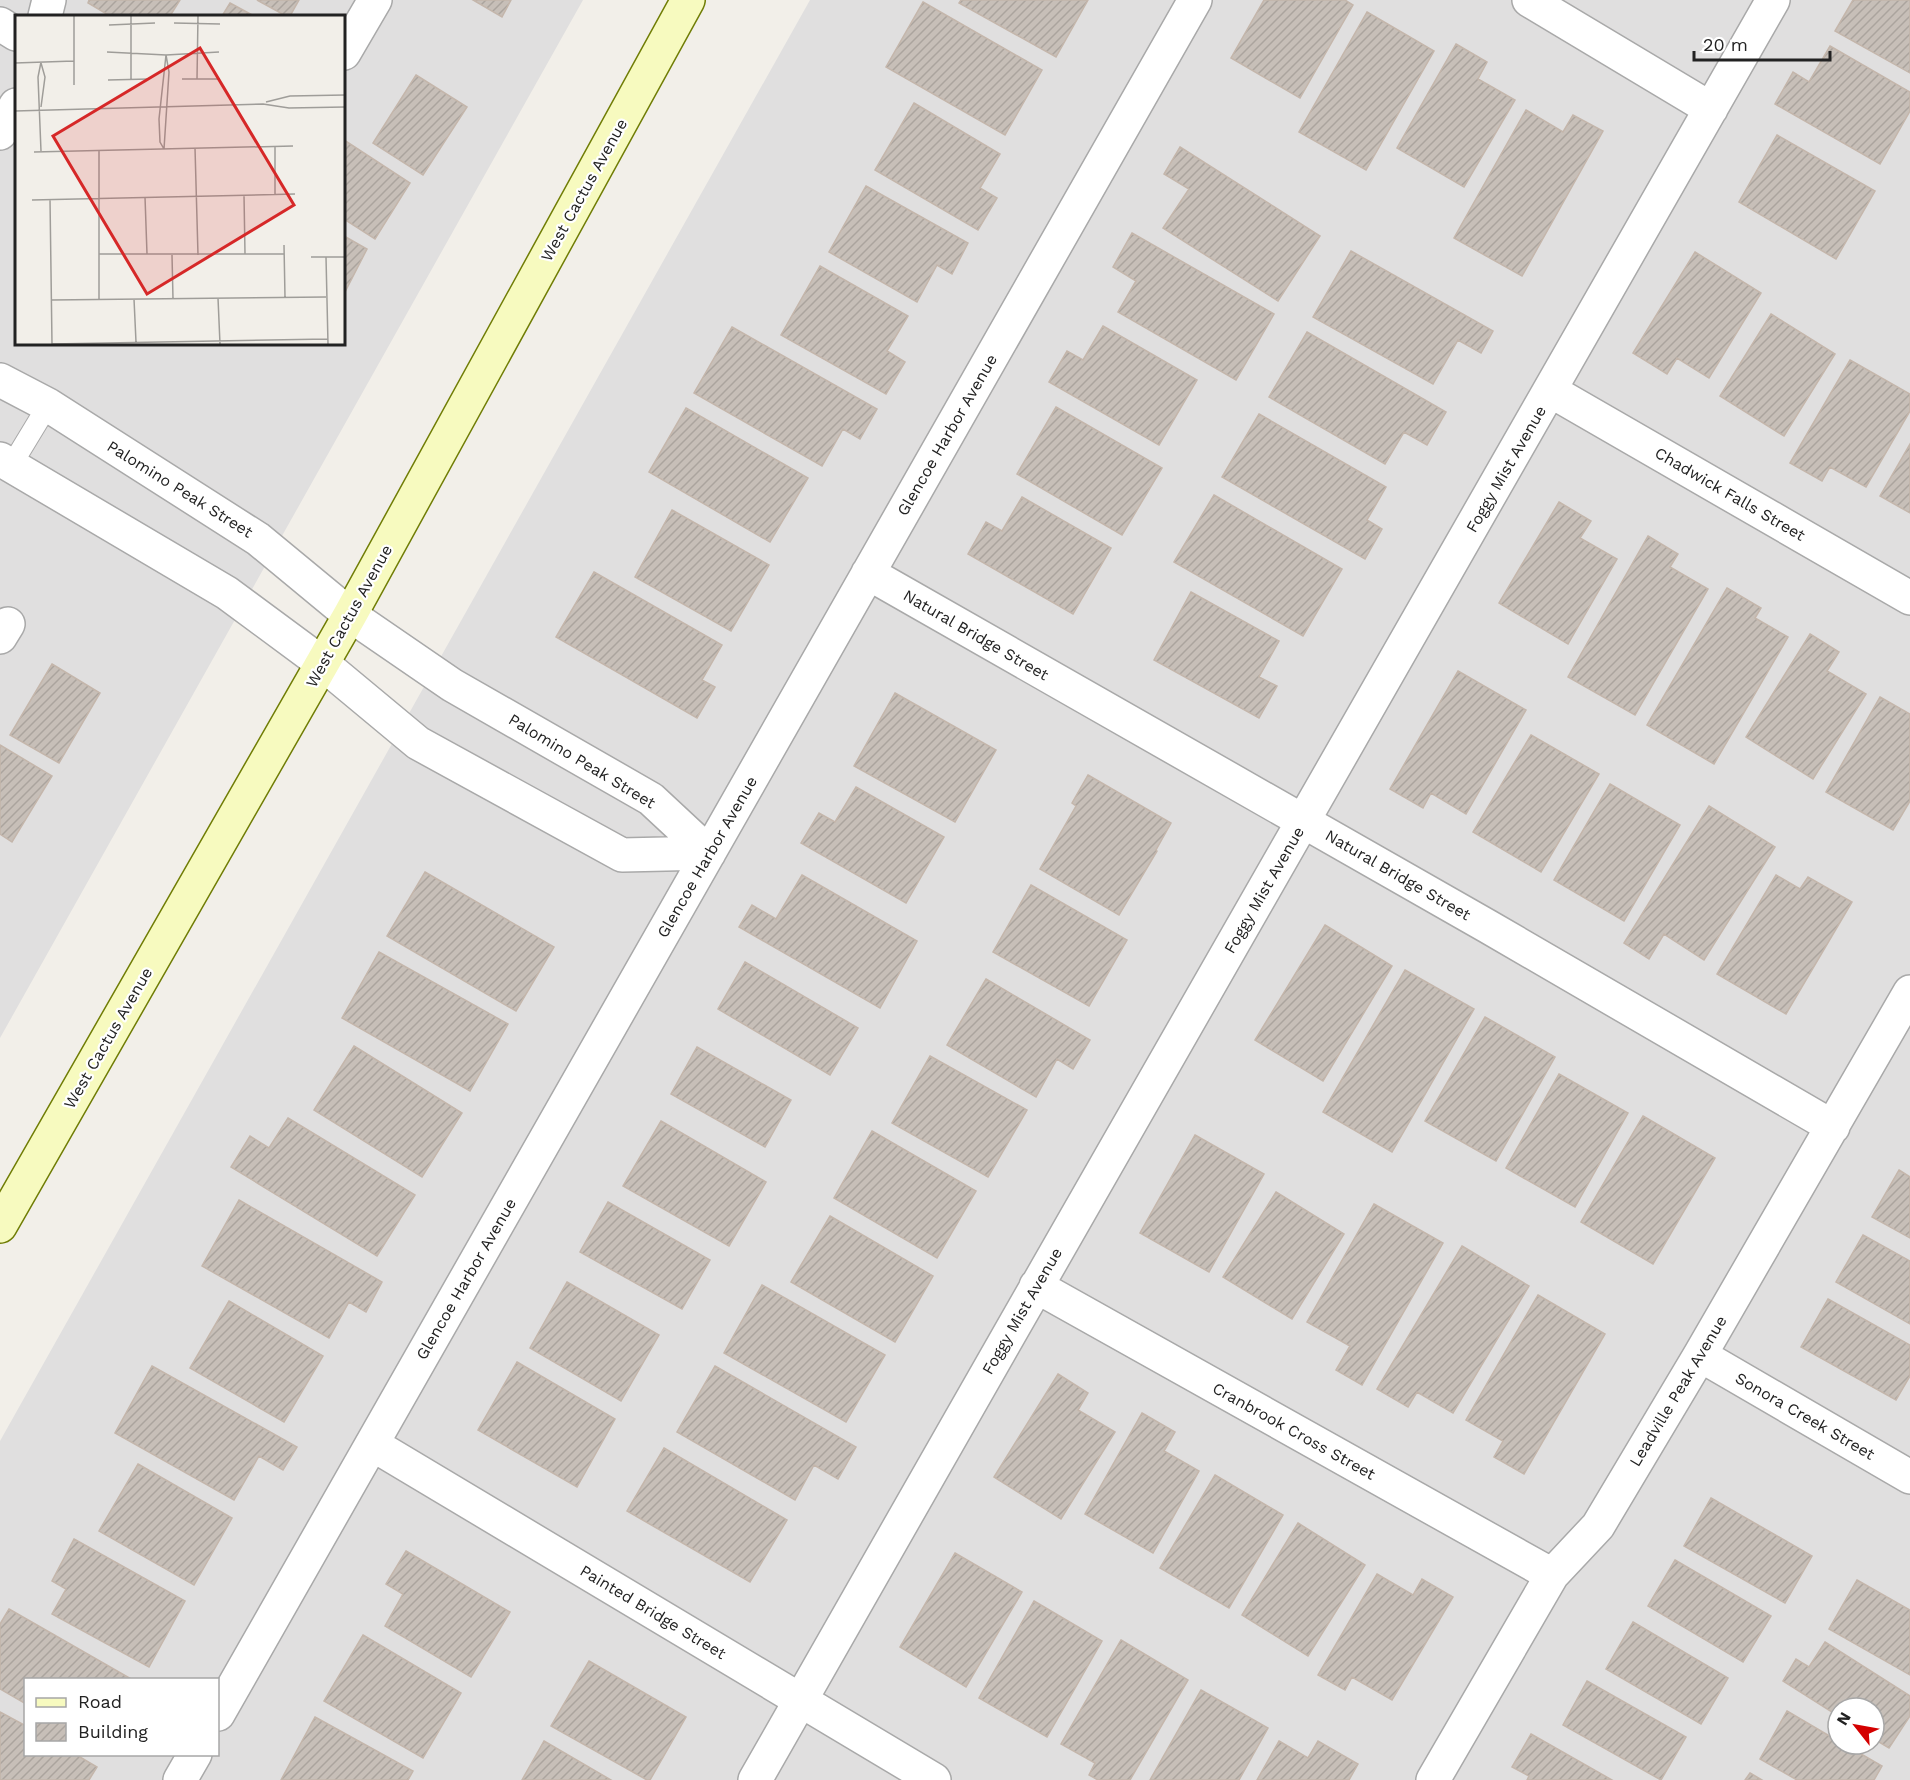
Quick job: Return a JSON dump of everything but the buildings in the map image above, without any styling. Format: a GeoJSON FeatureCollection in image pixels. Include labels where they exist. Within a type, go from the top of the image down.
{"type":"FeatureCollection","features":[{"type":"Feature","properties":{"kind":"main road","name":"West Cactus Avenue"},"geometry":{"type":"LineString","coordinates":[[0,1226],[323,664],[688,0]]}},
{"type":"Feature","properties":{"kind":"street"},"geometry":{"type":"LineString","coordinates":[[45,15],[49,0]]}},
{"type":"Feature","properties":{"kind":"street"},"geometry":{"type":"LineString","coordinates":[[345,51],[375,0]]}},
{"type":"Feature","properties":{"kind":"street","name":"Glencoe Harbor Avenue"},"geometry":{"type":"LineString","coordinates":[[219,1712],[1196,0]]}},
{"type":"Feature","properties":{"kind":"street"},"geometry":{"type":"LineString","coordinates":[[1529,0],[1711,109]]}},
{"type":"Feature","properties":{"kind":"street","name":"Foggy Mist Avenue"},"geometry":{"type":"LineString","coordinates":[[755,1780],[1773,0]]}},
{"type":"Feature","properties":{"kind":"street"},"geometry":{"type":"LineString","coordinates":[[0,24],[15,33]]}},
{"type":"Feature","properties":{"kind":"street"},"geometry":{"type":"LineString","coordinates":[[0,133],[15,107]]}},
{"type":"Feature","properties":{"kind":"street","name":"Palomino Peak Street"},"geometry":{"type":"LineString","coordinates":[[0,380],[48,405],[258,539],[350,615],[452,685],[651,799],[709,852]]}},
{"type":"Feature","properties":{"kind":"street","name":"Chadwick Falls Street"},"geometry":{"type":"LineString","coordinates":[[1551,391],[1910,598]]}},
{"type":"Feature","properties":{"kind":"street"},"geometry":{"type":"LineString","coordinates":[[5,463],[227,593],[323,664],[418,743],[622,855],[709,852]]}},
{"type":"Feature","properties":{"kind":"street","name":"Natural Bridge Street"},"geometry":{"type":"LineString","coordinates":[[868,573],[1304,821],[1833,1127]]}},
{"type":"Feature","properties":{"kind":"street","name":"Leadville Peak Avenue"},"geometry":{"type":"LineString","coordinates":[[1432,1780],[1552,1575],[1598,1526],[1910,992]]}},
{"type":"Feature","properties":{"kind":"street","name":"Cranbrook Cross Street"},"geometry":{"type":"LineString","coordinates":[[1036,1286],[1552,1575]]}},
{"type":"Feature","properties":{"kind":"street","name":"Sonora Creek Street"},"geometry":{"type":"LineString","coordinates":[[1700,1354],[1910,1477]]}},
{"type":"Feature","properties":{"kind":"street","name":"Painted Bridge Street"},"geometry":{"type":"LineString","coordinates":[[372,1444],[934,1780]]}},
{"type":"Feature","properties":{"kind":"street"},"geometry":{"type":"LineString","coordinates":[[180,1780],[194,1756]]}},
{"type":"Feature","properties":{"kind":"lane"},"geometry":{"type":"LineString","coordinates":[[5,463],[48,405]]}},
{"type":"Feature","properties":{"kind":"shaded area"},"geometry":{"type":"Polygon","coordinates":[[[0,0],[583,0],[0,1038],[0,0]]]}},
{"type":"Feature","properties":{"kind":"shaded area"},"geometry":{"type":"Polygon","coordinates":[[[810,0],[1910,0],[1910,1780],[0,1780],[0,1441],[810,0]]]}}]}
